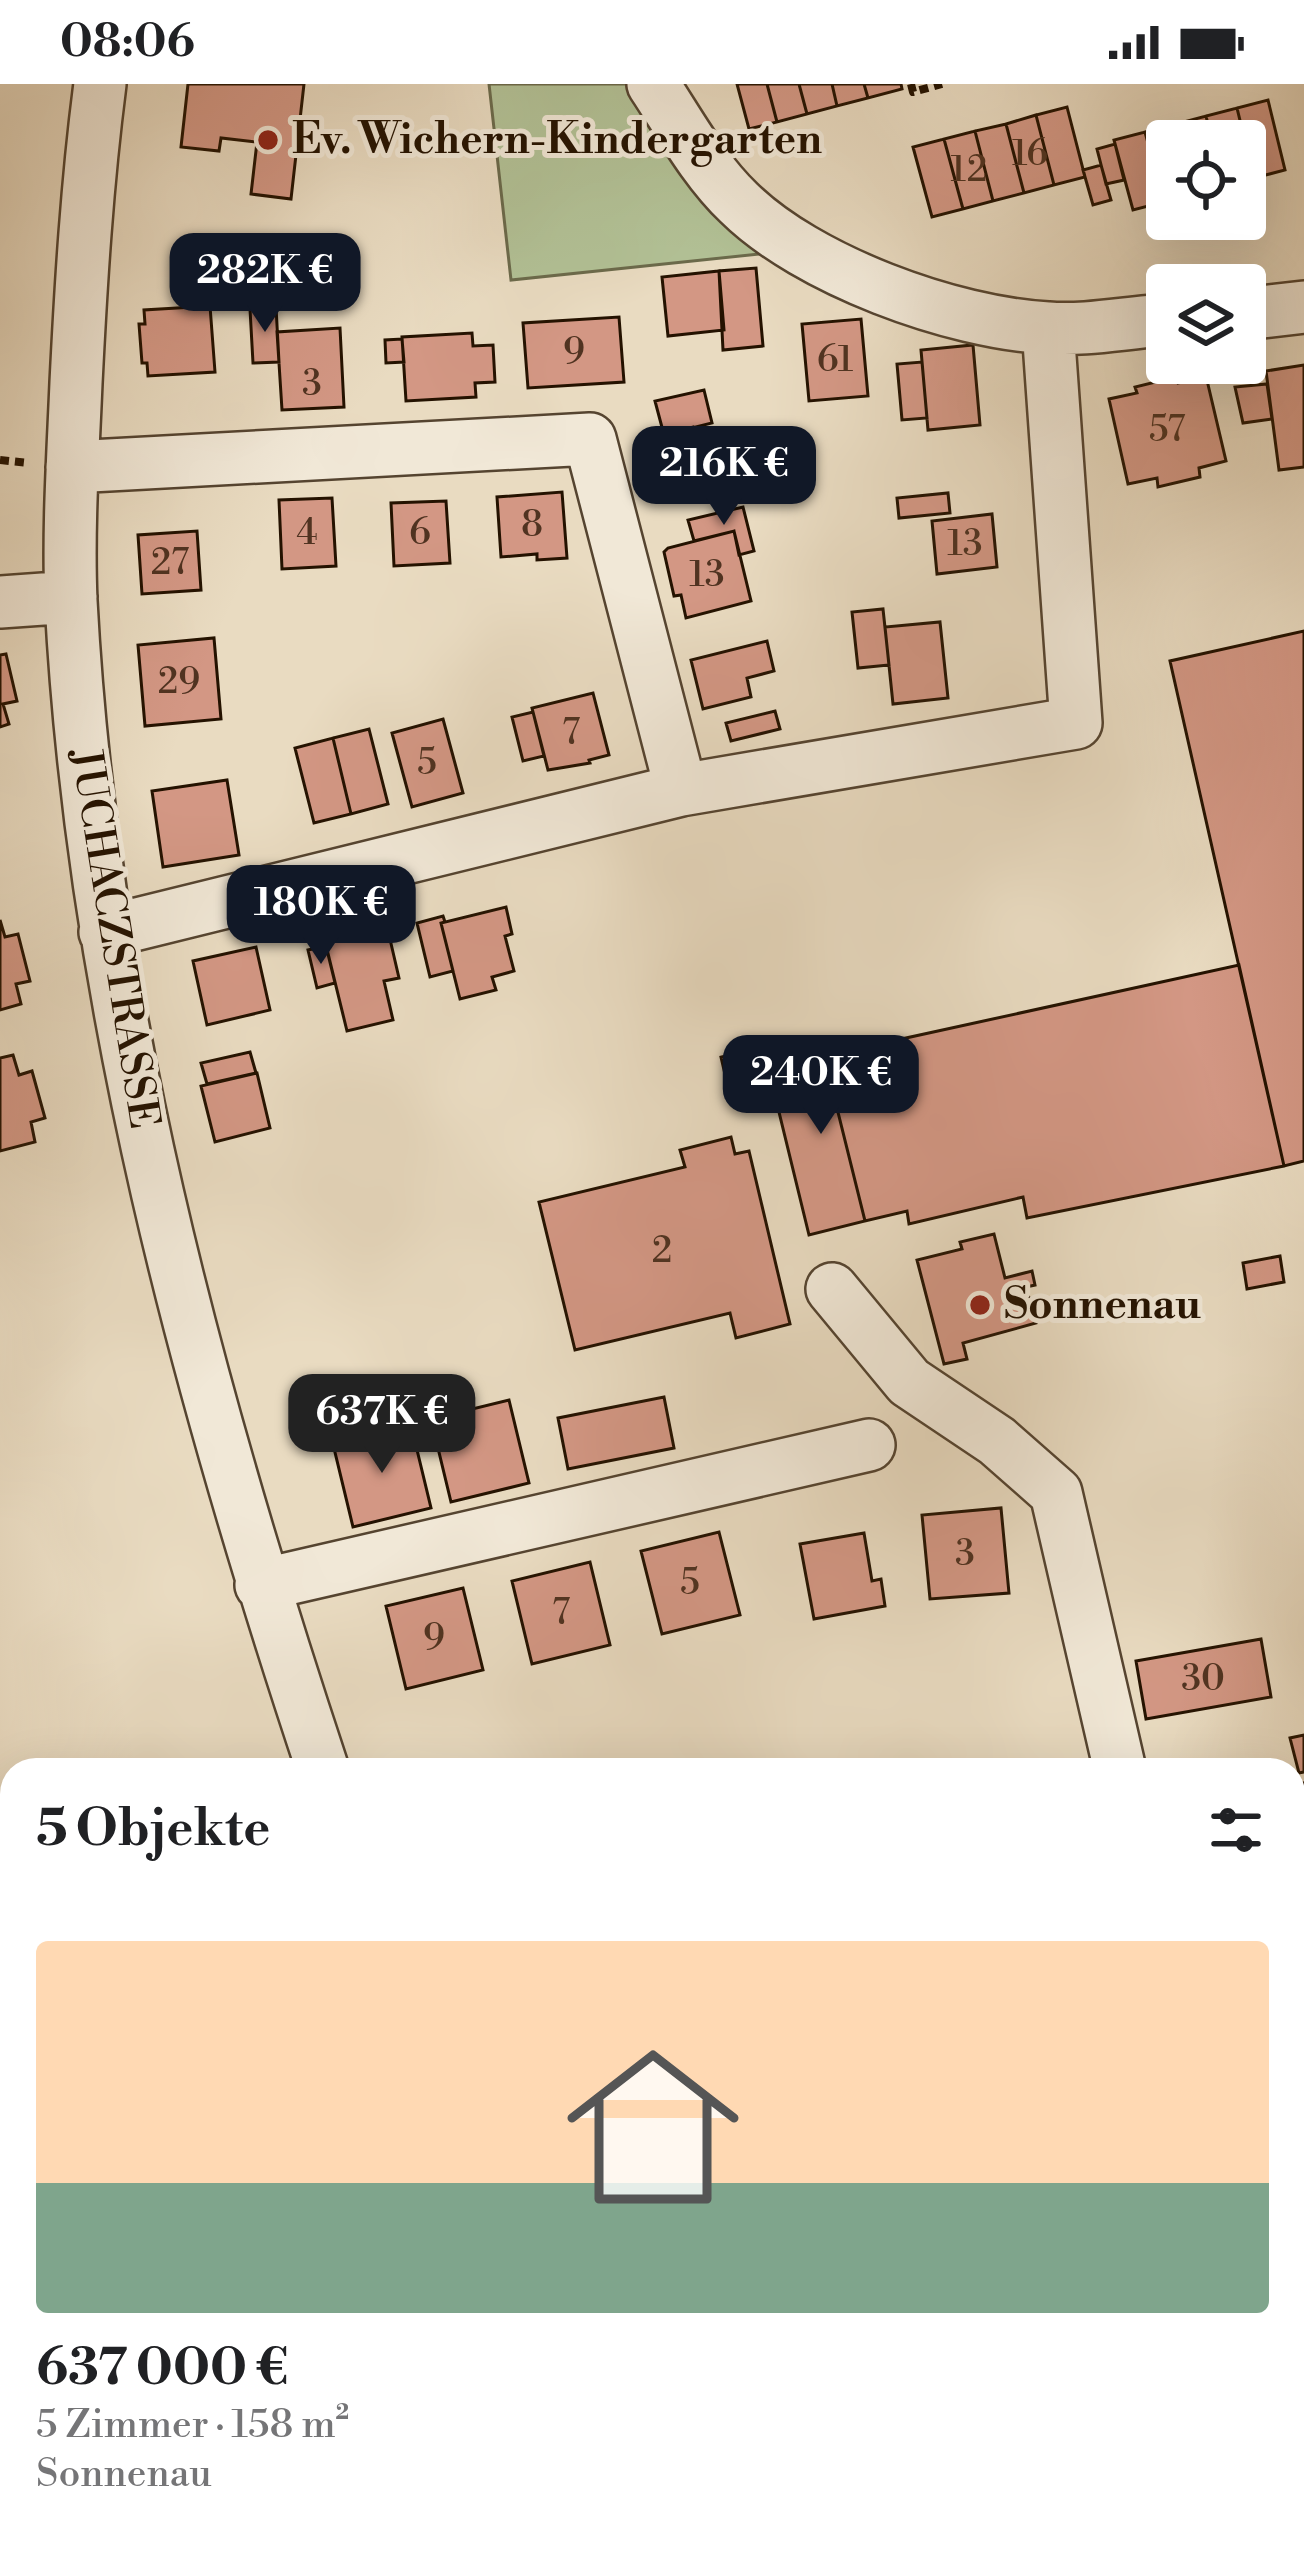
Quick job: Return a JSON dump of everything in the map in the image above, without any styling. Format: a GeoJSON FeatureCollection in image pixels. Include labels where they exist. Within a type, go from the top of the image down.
{"type":"FeatureCollection","features":[{"type":"Feature","properties":{"kind":"street","name":"JUCHACZSTRASSE"},"geometry":{"type":"LineString","coordinates":[[100,84],[86,191],[72,467],[71,597],[85,775],[105,932],[142,1132],[204,1381],[261,1585],[319,1758]]}},
{"type":"Feature","properties":{"kind":"street"},"geometry":{"type":"LineString","coordinates":[[653,84],[734,199],[777,238],[836,270],[971,314],[1048,328],[1146,321]]}},
{"type":"Feature","properties":{"kind":"street"},"geometry":{"type":"LineString","coordinates":[[1266,312],[1304,307]]}},
{"type":"Feature","properties":{"kind":"street"},"geometry":{"type":"LineString","coordinates":[[105,932],[681,790],[1093,731],[1048,328]]}},
{"type":"Feature","properties":{"kind":"street"},"geometry":{"type":"LineString","coordinates":[[72,467],[590,439],[681,790]]}},
{"type":"Feature","properties":{"kind":"street"},"geometry":{"type":"LineString","coordinates":[[0,602],[71,597]]}},
{"type":"Feature","properties":{"kind":"street"},"geometry":{"type":"LineString","coordinates":[[832,1289],[908,1382],[997,1442],[1056,1493],[1117,1758]]}},
{"type":"Feature","properties":{"kind":"street"},"geometry":{"type":"LineString","coordinates":[[261,1585],[868,1445]]}},
{"type":"Feature","properties":{"kind":"path"},"geometry":{"type":"LineString","coordinates":[[910,84],[913,92],[942,84]]}},
{"type":"Feature","properties":{"kind":"green space"},"geometry":{"type":"Polygon","coordinates":[[[489,84],[635,84],[769,253],[511,280],[489,84]]]}},
{"type":"Feature","properties":{"kind":"building","name":"Ev. Wichern-Kindergarten"},"geometry":{"type":"Polygon","coordinates":[[[188,84],[304,84],[291,199],[251,194],[257,142],[221,138],[219,151],[181,147],[188,84]]]}},
{"type":"Feature","properties":{"kind":"building"},"geometry":{"type":"Polygon","coordinates":[[[737,84],[767,84],[777,122],[749,129],[737,84]]]}},
{"type":"Feature","properties":{"kind":"building"},"geometry":{"type":"Polygon","coordinates":[[[767,84],[799,84],[807,114],[777,122],[767,84]]]}},
{"type":"Feature","properties":{"kind":"building"},"geometry":{"type":"Polygon","coordinates":[[[799,84],[832,84],[837,106],[807,114],[799,84]]]}},
{"type":"Feature","properties":{"kind":"building"},"geometry":{"type":"Polygon","coordinates":[[[832,84],[864,84],[868,98],[837,106],[832,84]]]}},
{"type":"Feature","properties":{"kind":"building"},"geometry":{"type":"Polygon","coordinates":[[[864,84],[901,84],[902,89],[868,98],[864,84]]]}},
{"type":"Feature","properties":{"kind":"building"},"geometry":{"type":"Polygon","coordinates":[[[1268,100],[1285,170],[1266,175],[1266,120],[1240,120],[1237,108],[1268,100]]]}},
{"type":"Feature","properties":{"kind":"building"},"geometry":{"type":"Polygon","coordinates":[[[1067,107],[1085,177],[1054,185],[1036,115],[1067,107]]]}},
{"type":"Feature","properties":{"kind":"building"},"geometry":{"type":"Polygon","coordinates":[[[1237,108],[1240,120],[1207,120],[1206,116],[1237,108]]]}},
{"type":"Feature","properties":{"kind":"building"},"geometry":{"type":"Polygon","coordinates":[[[1036,115],[1054,185],[1024,193],[1006,124],[1036,115]]]}},
{"type":"Feature","properties":{"kind":"building"},"geometry":{"type":"Polygon","coordinates":[[[1006,124],[1024,193],[993,201],[975,131],[1006,124]]]}},
{"type":"Feature","properties":{"kind":"building"},"geometry":{"type":"Polygon","coordinates":[[[975,131],[993,201],[963,209],[944,139],[975,131]]]}},
{"type":"Feature","properties":{"kind":"building"},"geometry":{"type":"Polygon","coordinates":[[[1145,132],[1146,207],[1133,210],[1114,140],[1145,132]]]}},
{"type":"Feature","properties":{"kind":"building"},"geometry":{"type":"Polygon","coordinates":[[[944,139],[963,209],[932,217],[913,147],[944,139]]]}},
{"type":"Feature","properties":{"kind":"building"},"geometry":{"type":"Polygon","coordinates":[[[1115,144],[1124,180],[1106,184],[1097,149],[1115,144]]]}},
{"type":"Feature","properties":{"kind":"building"},"geometry":{"type":"Polygon","coordinates":[[[1101,165],[1111,200],[1093,205],[1083,170],[1101,165]]]}},
{"type":"Feature","properties":{"kind":"building"},"geometry":{"type":"Polygon","coordinates":[[[756,268],[763,346],[723,350],[719,271],[756,268]]]}},
{"type":"Feature","properties":{"kind":"building"},"geometry":{"type":"Polygon","coordinates":[[[719,271],[724,330],[668,336],[662,277],[719,271]]]}},
{"type":"Feature","properties":{"kind":"building"},"geometry":{"type":"Polygon","coordinates":[[[210,306],[215,372],[148,376],[147,363],[142,363],[139,324],[145,324],[144,310],[210,306]]]}},
{"type":"Feature","properties":{"kind":"building"},"geometry":{"type":"Polygon","coordinates":[[[276,307],[279,362],[253,363],[250,309],[276,307]]]}},
{"type":"Feature","properties":{"kind":"building"},"geometry":{"type":"Polygon","coordinates":[[[619,317],[624,382],[528,388],[523,323],[619,317]]]}},
{"type":"Feature","properties":{"kind":"building"},"geometry":{"type":"Polygon","coordinates":[[[861,319],[868,396],[809,401],[802,324],[861,319]]]}},
{"type":"Feature","properties":{"kind":"building"},"geometry":{"type":"Polygon","coordinates":[[[340,328],[344,407],[282,410],[277,332],[340,328]]]}},
{"type":"Feature","properties":{"kind":"building"},"geometry":{"type":"Polygon","coordinates":[[[472,333],[473,346],[493,345],[495,382],[475,383],[476,397],[406,401],[402,337],[472,333]]]}},
{"type":"Feature","properties":{"kind":"building"},"geometry":{"type":"Polygon","coordinates":[[[402,339],[404,362],[386,363],[385,340],[402,339]]]}},
{"type":"Feature","properties":{"kind":"building"},"geometry":{"type":"Polygon","coordinates":[[[973,345],[980,425],[928,430],[921,350],[973,345]]]}},
{"type":"Feature","properties":{"kind":"building"},"geometry":{"type":"Polygon","coordinates":[[[922,362],[927,418],[902,420],[897,364],[922,362]]]}},
{"type":"Feature","properties":{"kind":"building"},"geometry":{"type":"Polygon","coordinates":[[[1304,365],[1304,467],[1279,470],[1266,371],[1304,365]]]}},
{"type":"Feature","properties":{"kind":"building"},"geometry":{"type":"Polygon","coordinates":[[[1208,384],[1226,461],[1199,468],[1200,477],[1158,487],[1157,478],[1128,484],[1109,399],[1137,393],[1135,387],[1208,384]]]}},
{"type":"Feature","properties":{"kind":"building"},"geometry":{"type":"Polygon","coordinates":[[[1267,384],[1272,419],[1243,423],[1235,387],[1267,384]]]}},
{"type":"Feature","properties":{"kind":"building"},"geometry":{"type":"Polygon","coordinates":[[[704,390],[712,423],[664,435],[655,401],[704,390]]]}},
{"type":"Feature","properties":{"kind":"building"},"geometry":{"type":"Polygon","coordinates":[[[693,427],[708,486],[650,500],[636,442],[693,427]]]}},
{"type":"Feature","properties":{"kind":"building"},"geometry":{"type":"Polygon","coordinates":[[[562,492],[567,558],[501,557],[497,497],[562,492]]]}},
{"type":"Feature","properties":{"kind":"building"},"geometry":{"type":"Polygon","coordinates":[[[948,493],[950,513],[899,518],[897,498],[948,493]]]}},
{"type":"Feature","properties":{"kind":"building"},"geometry":{"type":"Polygon","coordinates":[[[332,498],[336,566],[282,569],[279,500],[332,498]]]}},
{"type":"Feature","properties":{"kind":"building"},"geometry":{"type":"Polygon","coordinates":[[[446,501],[450,563],[394,566],[391,503],[446,501]]]}},
{"type":"Feature","properties":{"kind":"building"},"geometry":{"type":"Polygon","coordinates":[[[743,507],[754,551],[739,555],[734,531],[694,541],[688,520],[743,507]]]}},
{"type":"Feature","properties":{"kind":"building"},"geometry":{"type":"Polygon","coordinates":[[[992,514],[997,567],[937,574],[932,521],[992,514]]]}},
{"type":"Feature","properties":{"kind":"building"},"geometry":{"type":"Polygon","coordinates":[[[197,531],[201,590],[142,594],[138,535],[197,531]]]}},
{"type":"Feature","properties":{"kind":"building"},"geometry":{"type":"Polygon","coordinates":[[[734,531],[751,601],[686,618],[681,595],[674,596],[664,552],[734,531]]]}},
{"type":"Feature","properties":{"kind":"building"},"geometry":{"type":"Polygon","coordinates":[[[883,609],[889,665],[858,668],[852,612],[883,609]]]}},
{"type":"Feature","properties":{"kind":"building"},"geometry":{"type":"Polygon","coordinates":[[[940,622],[948,698],[893,704],[885,627],[940,622]]]}},
{"type":"Feature","properties":{"kind":"building"},"geometry":{"type":"Polygon","coordinates":[[[1304,631],[1304,1161],[1284,1166],[1170,661],[1304,631]]]}},
{"type":"Feature","properties":{"kind":"building"},"geometry":{"type":"Polygon","coordinates":[[[214,638],[221,719],[145,726],[138,645],[214,638]]]}},
{"type":"Feature","properties":{"kind":"building"},"geometry":{"type":"Polygon","coordinates":[[[767,641],[774,671],[747,678],[751,697],[703,709],[691,660],[767,641]]]}},
{"type":"Feature","properties":{"kind":"building"},"geometry":{"type":"Polygon","coordinates":[[[6,654],[17,701],[3,704],[9,724],[0,727],[0,655],[6,654]]]}},
{"type":"Feature","properties":{"kind":"building"},"geometry":{"type":"Polygon","coordinates":[[[593,693],[609,755],[548,770],[532,708],[593,693]]]}},
{"type":"Feature","properties":{"kind":"building"},"geometry":{"type":"Polygon","coordinates":[[[775,711],[780,729],[731,741],[726,723],[775,711]]]}},
{"type":"Feature","properties":{"kind":"building"},"geometry":{"type":"Polygon","coordinates":[[[533,712],[544,756],[523,761],[512,717],[533,712]]]}},
{"type":"Feature","properties":{"kind":"building"},"geometry":{"type":"Polygon","coordinates":[[[443,719],[463,793],[412,807],[392,733],[443,719]]]}},
{"type":"Feature","properties":{"kind":"building"},"geometry":{"type":"Polygon","coordinates":[[[369,729],[388,804],[351,814],[333,738],[369,729]]]}},
{"type":"Feature","properties":{"kind":"building"},"geometry":{"type":"Polygon","coordinates":[[[333,738],[351,814],[314,823],[295,748],[333,738]]]}},
{"type":"Feature","properties":{"kind":"building"},"geometry":{"type":"Polygon","coordinates":[[[227,780],[239,855],[163,867],[152,791],[227,780]]]}},
{"type":"Feature","properties":{"kind":"building"},"geometry":{"type":"Polygon","coordinates":[[[506,907],[512,934],[505,936],[514,971],[492,977],[496,990],[460,999],[441,923],[506,907]]]}},
{"type":"Feature","properties":{"kind":"building"},"geometry":{"type":"Polygon","coordinates":[[[443,916],[453,971],[430,977],[417,923],[443,916]]]}},
{"type":"Feature","properties":{"kind":"building"},"geometry":{"type":"Polygon","coordinates":[[[0,920],[5,937],[18,934],[30,981],[16,984],[21,1004],[0,1010],[0,920]]]}},
{"type":"Feature","properties":{"kind":"building"},"geometry":{"type":"Polygon","coordinates":[[[386,922],[399,978],[384,981],[393,1020],[347,1031],[324,937],[386,922]]]}},
{"type":"Feature","properties":{"kind":"building"},"geometry":{"type":"Polygon","coordinates":[[[326,946],[335,983],[317,988],[308,950],[326,946]]]}},
{"type":"Feature","properties":{"kind":"building"},"geometry":{"type":"Polygon","coordinates":[[[256,947],[270,1010],[207,1025],[193,961],[256,947]]]}},
{"type":"Feature","properties":{"kind":"building"},"geometry":{"type":"Polygon","coordinates":[[[1239,965],[1284,1166],[1027,1218],[1023,1197],[909,1224],[907,1211],[865,1221],[832,1088],[873,1078],[865,1047],[1239,965]]]}},
{"type":"Feature","properties":{"kind":"building"},"geometry":{"type":"Polygon","coordinates":[[[764,1047],[774,1091],[731,1100],[721,1057],[764,1047]]]}},
{"type":"Feature","properties":{"kind":"building"},"geometry":{"type":"Polygon","coordinates":[[[865,1047],[873,1078],[832,1088],[865,1221],[809,1235],[769,1071],[865,1047]]]}},
{"type":"Feature","properties":{"kind":"building"},"geometry":{"type":"Polygon","coordinates":[[[250,1052],[256,1073],[207,1084],[201,1063],[250,1052]]]}},
{"type":"Feature","properties":{"kind":"building"},"geometry":{"type":"Polygon","coordinates":[[[13,1055],[19,1075],[32,1071],[45,1118],[31,1122],[35,1142],[0,1151],[0,1058],[13,1055]]]}},
{"type":"Feature","properties":{"kind":"building"},"geometry":{"type":"Polygon","coordinates":[[[257,1073],[270,1128],[215,1142],[201,1086],[257,1073]]]}},
{"type":"Feature","properties":{"kind":"building"},"geometry":{"type":"Polygon","coordinates":[[[731,1137],[735,1154],[749,1151],[790,1324],[736,1338],[730,1313],[575,1350],[539,1202],[685,1167],[680,1150],[731,1137]]]}},
{"type":"Feature","properties":{"kind":"building","name":"Sonnenau"},"geometry":{"type":"Polygon","coordinates":[[[994,1234],[1005,1278],[1032,1271],[1035,1285],[1026,1287],[1036,1323],[963,1343],[967,1359],[944,1364],[917,1260],[962,1249],[960,1242],[994,1234]]]}},
{"type":"Feature","properties":{"kind":"building"},"geometry":{"type":"Polygon","coordinates":[[[1280,1256],[1284,1282],[1247,1289],[1243,1263],[1280,1256]]]}},
{"type":"Feature","properties":{"kind":"building"},"geometry":{"type":"Polygon","coordinates":[[[664,1397],[674,1448],[568,1469],[558,1418],[664,1397]]]}},
{"type":"Feature","properties":{"kind":"building"},"geometry":{"type":"Polygon","coordinates":[[[509,1400],[529,1483],[451,1502],[431,1419],[509,1400]]]}},
{"type":"Feature","properties":{"kind":"building"},"geometry":{"type":"Polygon","coordinates":[[[411,1425],[431,1508],[353,1527],[333,1444],[411,1425]]]}},
{"type":"Feature","properties":{"kind":"building"},"geometry":{"type":"Polygon","coordinates":[[[1001,1508],[1009,1593],[930,1599],[922,1515],[1001,1508]]]}},
{"type":"Feature","properties":{"kind":"building"},"geometry":{"type":"Polygon","coordinates":[[[719,1532],[740,1615],[662,1634],[641,1551],[719,1532]]]}},
{"type":"Feature","properties":{"kind":"building"},"geometry":{"type":"Polygon","coordinates":[[[864,1533],[872,1581],[881,1579],[885,1606],[814,1619],[800,1544],[864,1533]]]}},
{"type":"Feature","properties":{"kind":"building"},"geometry":{"type":"Polygon","coordinates":[[[590,1562],[610,1645],[532,1664],[512,1581],[590,1562]]]}},
{"type":"Feature","properties":{"kind":"building"},"geometry":{"type":"Polygon","coordinates":[[[463,1588],[483,1670],[406,1689],[386,1606],[463,1588]]]}},
{"type":"Feature","properties":{"kind":"building"},"geometry":{"type":"Polygon","coordinates":[[[1261,1639],[1271,1697],[1146,1719],[1136,1661],[1261,1639]]]}},
{"type":"Feature","properties":{"kind":"building"},"geometry":{"type":"Polygon","coordinates":[[[1304,1735],[1304,1758],[1295,1758],[1290,1738],[1304,1735]]]}},
{"type":"Feature","properties":{"kind":"place","name":"Ev. Wichern-Kindergarten"},"geometry":{"type":"Point","coordinates":[268,140]}},
{"type":"Feature","properties":{"kind":"place","name":"Sonnenau"},"geometry":{"type":"Point","coordinates":[980,1305]}}]}
